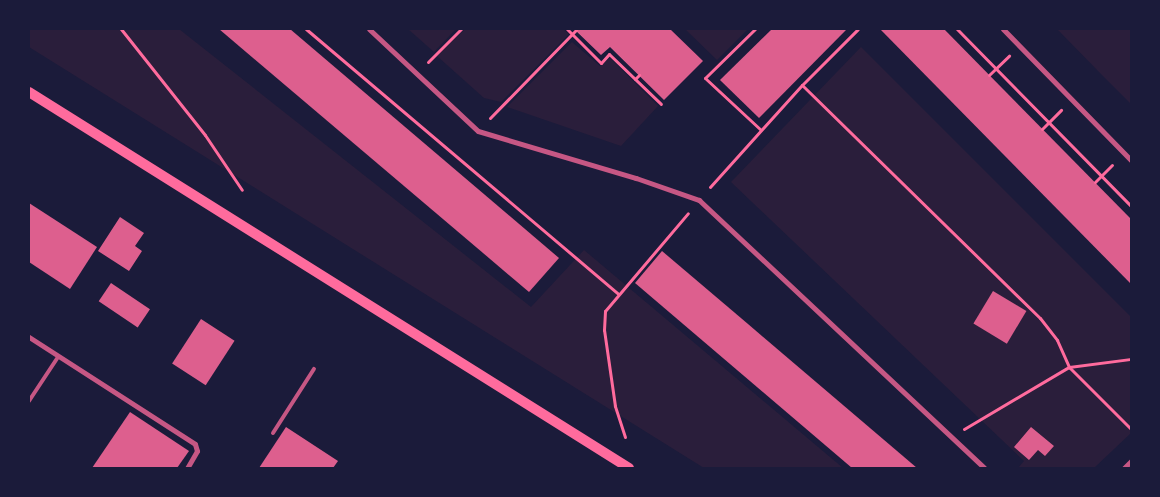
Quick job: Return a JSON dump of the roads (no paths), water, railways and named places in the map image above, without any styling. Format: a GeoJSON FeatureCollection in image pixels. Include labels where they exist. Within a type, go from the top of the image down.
{"type":"FeatureCollection","features":[{"type":"Feature","properties":{"kind":"main road"},"geometry":{"type":"LineString","coordinates":[[29,92],[628,468]]}},
{"type":"Feature","properties":{"kind":"street"},"geometry":{"type":"LineString","coordinates":[[369,29],[478,131],[636,178],[699,200],[984,468]]}},
{"type":"Feature","properties":{"kind":"street"},"geometry":{"type":"LineString","coordinates":[[1003,29],[1131,160]]}},
{"type":"Feature","properties":{"kind":"street"},"geometry":{"type":"LineString","coordinates":[[29,336],[58,357],[195,444],[197,451],[187,468]]}},
{"type":"Feature","properties":{"kind":"street"},"geometry":{"type":"LineString","coordinates":[[1124,468],[1131,461]]}},
{"type":"Feature","properties":{"kind":"lane"},"geometry":{"type":"LineString","coordinates":[[29,402],[58,357]]}},
{"type":"Feature","properties":{"kind":"lane"},"geometry":{"type":"LineString","coordinates":[[273,432],[314,369]]}}]}
